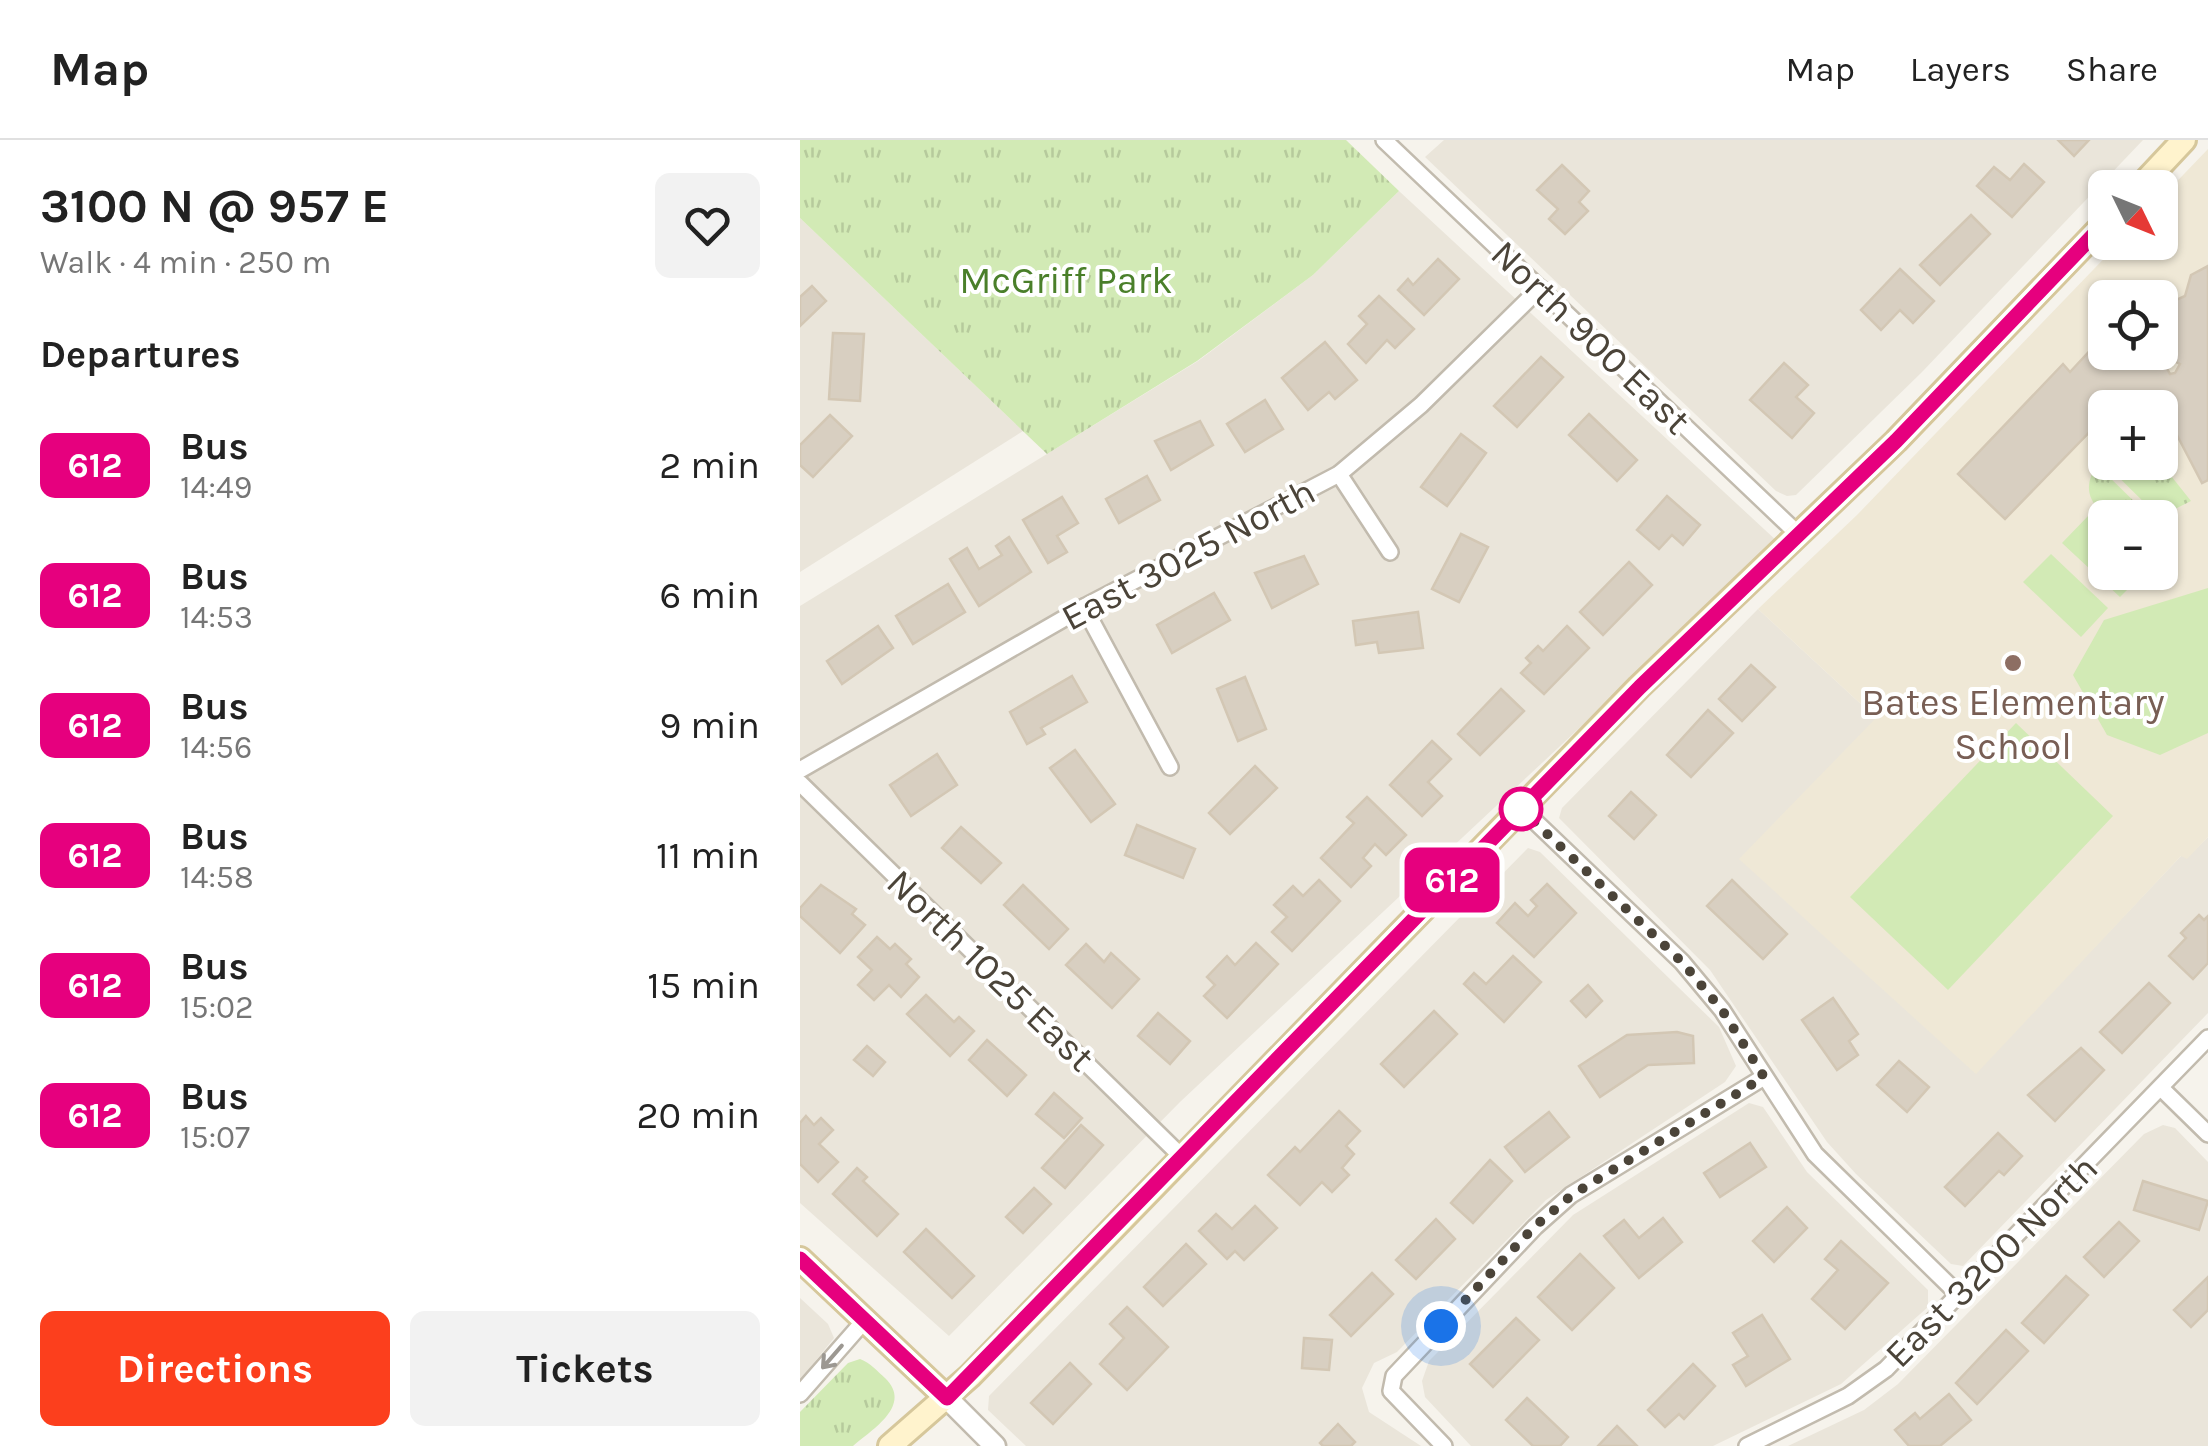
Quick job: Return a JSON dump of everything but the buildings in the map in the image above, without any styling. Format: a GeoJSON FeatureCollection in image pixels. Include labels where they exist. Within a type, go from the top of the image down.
{"type":"FeatureCollection","features":[{"type":"Feature","properties":{"kind":"main road"},"geometry":{"type":"LineString","coordinates":[[2156,170],[2184,140]]}},
{"type":"Feature","properties":{"kind":"main road"},"geometry":{"type":"LineString","coordinates":[[890,1446],[947,1398],[1522,809],[1896,441],[2088,241]]}},
{"type":"Feature","properties":{"kind":"main road"},"geometry":{"type":"LineString","coordinates":[[800,1258],[947,1398]]}},
{"type":"Feature","properties":{"kind":"street","name":"North 900 East"},"geometry":{"type":"LineString","coordinates":[[1384,140],[1798,534]]}},
{"type":"Feature","properties":{"kind":"street","name":"East 3025 North"},"geometry":{"type":"LineString","coordinates":[[800,770],[1084,607],[1339,474],[1421,405],[1540,288]]}},
{"type":"Feature","properties":{"kind":"street"},"geometry":{"type":"LineString","coordinates":[[1339,474],[1390,552]]}},
{"type":"Feature","properties":{"kind":"street"},"geometry":{"type":"LineString","coordinates":[[1084,607],[1170,767]]}},
{"type":"Feature","properties":{"kind":"street","name":"North 1025 East"},"geometry":{"type":"LineString","coordinates":[[800,784],[1182,1157]]}},
{"type":"Feature","properties":{"kind":"street"},"geometry":{"type":"LineString","coordinates":[[1522,809],[1682,962],[1722,1010],[1815,1154],[1961,1296]]}},
{"type":"Feature","properties":{"kind":"street","name":"East 3200 North"},"geometry":{"type":"LineString","coordinates":[[1747,1446],[1848,1396],[1873,1378],[1961,1296],[2208,1038]]}},
{"type":"Feature","properties":{"kind":"street"},"geometry":{"type":"LineString","coordinates":[[1444,1446],[1391,1391],[1394,1376],[1534,1227],[1572,1195],[1764,1077]]}},
{"type":"Feature","properties":{"kind":"street"},"geometry":{"type":"LineString","coordinates":[[2161,1088],[2208,1134]]}},
{"type":"Feature","properties":{"kind":"street"},"geometry":{"type":"LineString","coordinates":[[800,1394],[864,1320]]}},
{"type":"Feature","properties":{"kind":"street"},"geometry":{"type":"LineString","coordinates":[[947,1398],[994,1446]]}},
{"type":"Feature","properties":{"kind":"shaded area"},"geometry":{"type":"Polygon","coordinates":[[[1444,140],[2143,140],[2114,170],[2088,170],[2088,198],[1922,372],[1796,495],[1787,496],[1776,491],[1425,157],[1444,140]]]}},
{"type":"Feature","properties":{"kind":"shaded area","name":"Bates Elementary School"},"geometry":{"type":"Polygon","coordinates":[[[2208,149],[2208,837],[2187,859],[2181,856],[1976,1074],[1739,859],[1876,718],[1758,609],[1857,515],[2103,260],[2178,260],[2178,180],[2208,149]]]}},
{"type":"Feature","properties":{"kind":"shaded area"},"geometry":{"type":"Polygon","coordinates":[[[1399,191],[1778,542],[1180,1102],[949,1336],[800,1203],[800,606],[1198,361],[1313,275],[1399,191]]]}},
{"type":"Feature","properties":{"kind":"shaded area"},"geometry":{"type":"Polygon","coordinates":[[[800,218],[1023,431],[800,572],[800,218]]]}},
{"type":"Feature","properties":{"kind":"shaded area"},"geometry":{"type":"Polygon","coordinates":[[[1758,609],[1876,718],[1975,1073],[2182,855],[2187,858],[2208,837],[2208,1013],[1963,1266],[1951,1264],[1827,1142],[1710,970],[1559,818],[1562,808],[1758,609]]]}},
{"type":"Feature","properties":{"kind":"shaded area"},"geometry":{"type":"Polygon","coordinates":[[[1528,848],[1540,852],[1719,1027],[1736,1066],[1725,1082],[1546,1200],[1397,1352],[1374,1363],[1362,1388],[1369,1412],[1421,1446],[1026,1446],[988,1410],[989,1396],[1528,848]]]}},
{"type":"Feature","properties":{"kind":"shaded area"},"geometry":{"type":"Polygon","coordinates":[[[1749,1103],[1763,1107],[1807,1172],[1928,1290],[1928,1307],[1841,1384],[1713,1446],[1471,1446],[1425,1397],[1422,1381],[1429,1361],[1573,1215],[1749,1103]]]}},
{"type":"Feature","properties":{"kind":"shaded area"},"geometry":{"type":"Polygon","coordinates":[[[2163,1125],[2175,1128],[2208,1162],[2208,1446],[1788,1446],[1864,1410],[1898,1384],[2144,1134],[2163,1125]]]}},
{"type":"Feature","properties":{"kind":"shaded area"},"geometry":{"type":"Polygon","coordinates":[[[800,1298],[828,1324],[834,1338],[800,1380],[800,1298]]]}},
{"type":"Feature","properties":{"kind":"green space","name":"McGriff Park"},"geometry":{"type":"Polygon","coordinates":[[[800,140],[1346,140],[1399,191],[1313,275],[1197,361],[1047,454],[800,218],[800,140]]]}},
{"type":"Feature","properties":{"kind":"green space"},"geometry":{"type":"Polygon","coordinates":[[[2091,480],[2112,480],[2133,500],[2093,500],[2091,480]]]}},
{"type":"Feature","properties":{"kind":"green space"},"geometry":{"type":"Polygon","coordinates":[[[2121,480],[2174,480],[2191,501],[2178,508],[2178,500],[2142,500],[2121,480]]]}},
{"type":"Feature","properties":{"kind":"green space"},"geometry":{"type":"Polygon","coordinates":[[[2088,516],[2088,567],[2062,543],[2088,516]]]}},
{"type":"Feature","properties":{"kind":"green space"},"geometry":{"type":"Polygon","coordinates":[[[2051,554],[2108,608],[2081,637],[2023,582],[2051,554]]]}},
{"type":"Feature","properties":{"kind":"green space"},"geometry":{"type":"Polygon","coordinates":[[[2208,588],[2208,733],[2160,755],[2107,735],[2073,675],[2104,620],[2208,588]]]}},
{"type":"Feature","properties":{"kind":"green space"},"geometry":{"type":"Polygon","coordinates":[[[2016,723],[2113,816],[1948,990],[1850,897],[2016,723]]]}},
{"type":"Feature","properties":{"kind":"green space"},"geometry":{"type":"Polygon","coordinates":[[[860,1359],[874,1367],[892,1388],[895,1398],[887,1416],[853,1446],[800,1446],[800,1412],[848,1363],[860,1359]]]}},
{"type":"Feature","properties":{"kind":"bus line","name":"612"},"geometry":{"type":"LineString","coordinates":[[800,1259],[947,1398],[1640,687],[1896,441],[2088,241]]}},
{"type":"Feature","properties":{"kind":"place","name":"Bates Elementary School"},"geometry":{"type":"Point","coordinates":[2013,663]}},
{"type":"Feature","properties":{"kind":"route"},"geometry":{"type":"LineString","coordinates":[[1441,1326],[1534,1227],[1572,1195],[1764,1077],[1722,1010],[1682,962],[1521,809]]}}]}
